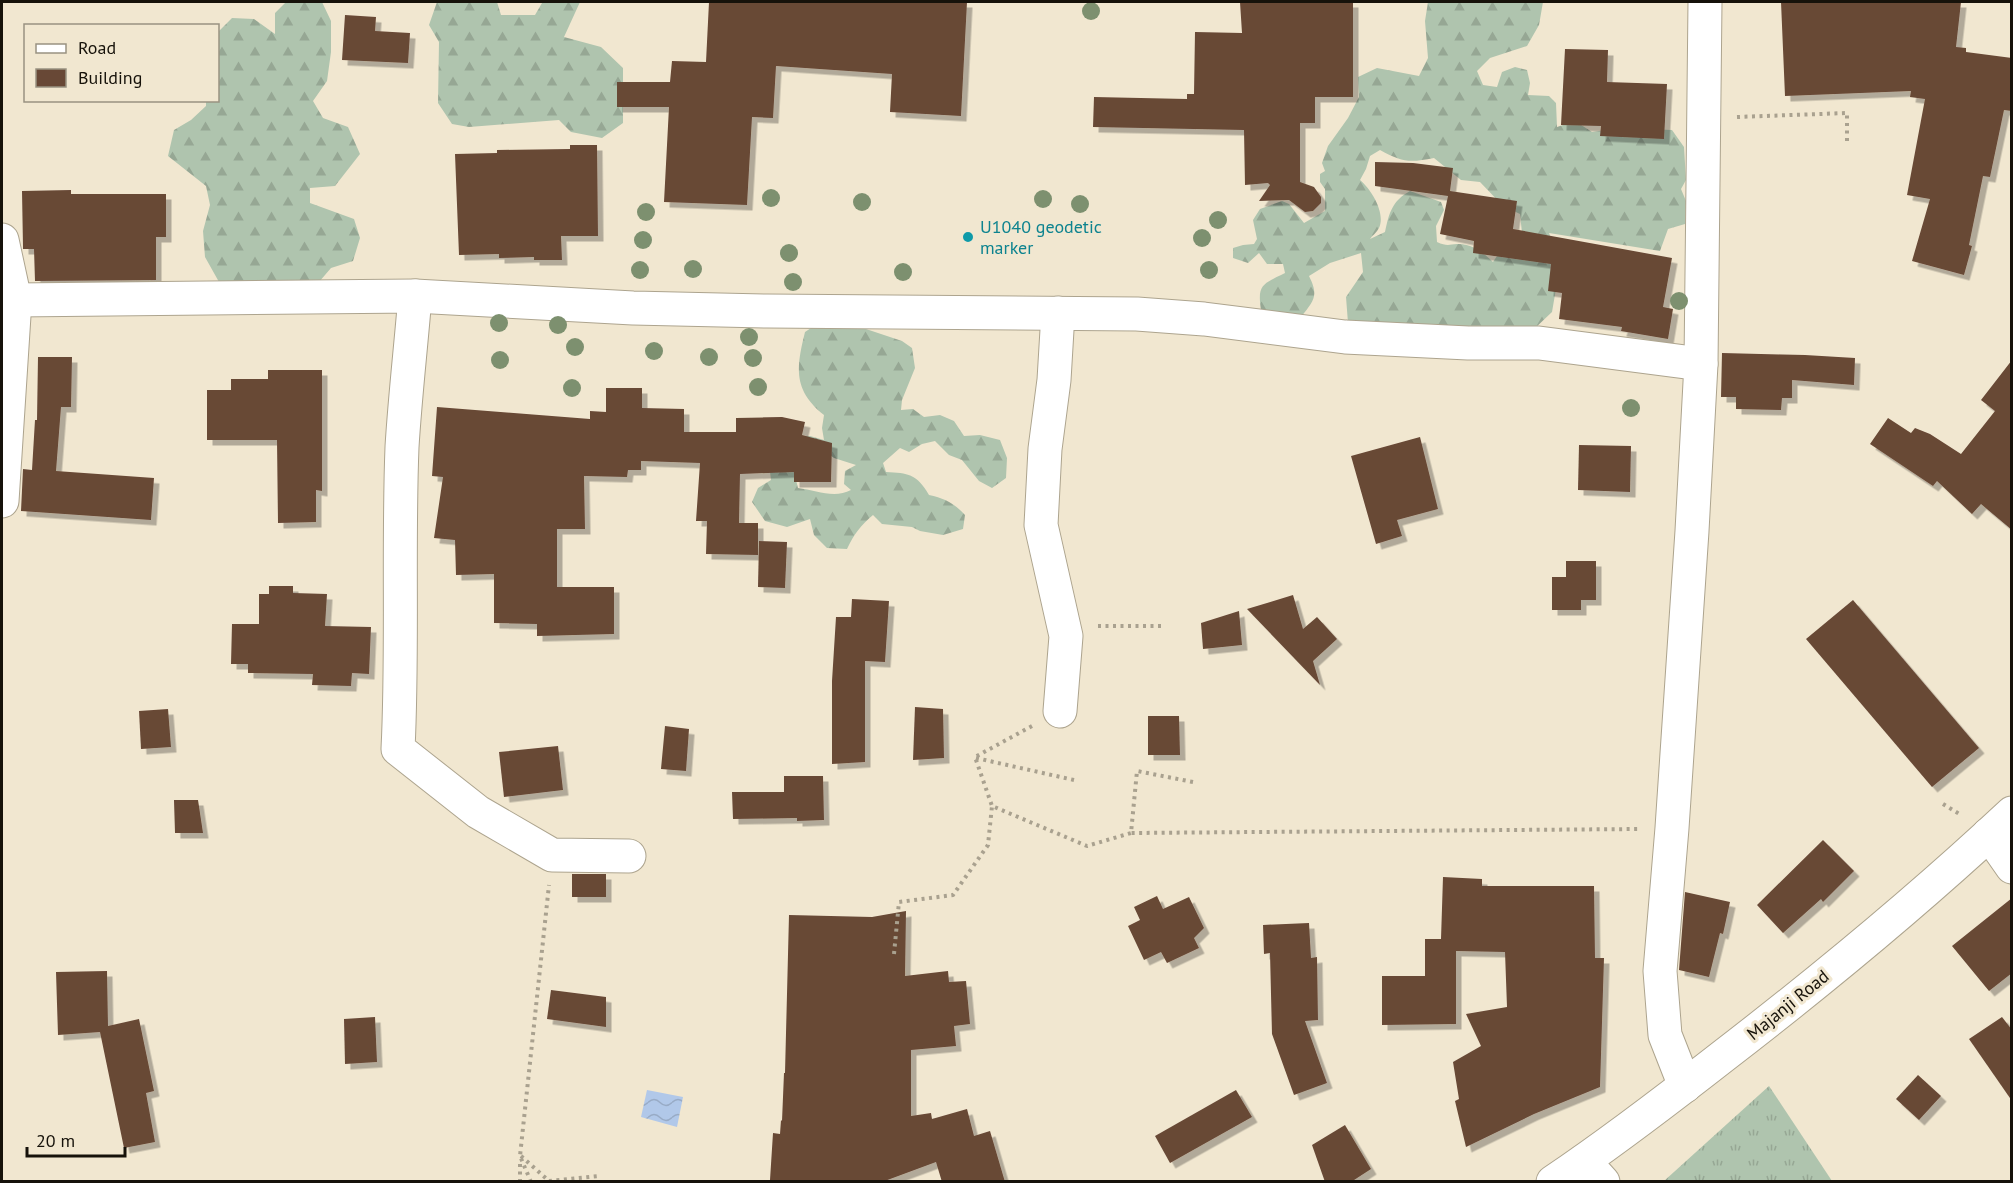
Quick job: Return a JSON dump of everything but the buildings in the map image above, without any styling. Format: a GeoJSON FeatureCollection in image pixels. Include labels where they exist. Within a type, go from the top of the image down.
{"type":"FeatureCollection","features":[{"type":"Feature","properties":{"kind":"street"},"geometry":{"type":"LineString","coordinates":[[1685,1086],[1665,1035],[1660,971],[1672,828],[1701,364],[1704,2]]}},
{"type":"Feature","properties":{"kind":"street"},"geometry":{"type":"LineString","coordinates":[[2,240],[15,300],[2,501]]}},
{"type":"Feature","properties":{"kind":"street"},"geometry":{"type":"LineString","coordinates":[[15,300],[415,296],[633,308],[1137,314],[1204,319],[1345,337],[1468,343],[1539,343],[1701,364]]}},
{"type":"Feature","properties":{"kind":"street"},"geometry":{"type":"LineString","coordinates":[[415,296],[402,447],[399,612],[402,678],[398,749],[478,812],[552,855],[629,856]]}},
{"type":"Feature","properties":{"kind":"street"},"geometry":{"type":"LineString","coordinates":[[1058,313],[1054,380],[1045,449],[1041,525],[1066,636],[1060,711]]}},
{"type":"Feature","properties":{"kind":"street"},"geometry":{"type":"LineString","coordinates":[[2000,823],[2012,867]]}},
{"type":"Feature","properties":{"kind":"street","name":"Majanji Road"},"geometry":{"type":"LineString","coordinates":[[1553,1182],[1594,1171],[1685,1086],[1791,1004],[2000,823]]}},
{"type":"Feature","properties":{"kind":"path"},"geometry":{"type":"LineString","coordinates":[[1703,118],[1847,113],[1847,145]]}},
{"type":"Feature","properties":{"kind":"path"},"geometry":{"type":"LineString","coordinates":[[1066,636],[1095,626],[1162,626]]}},
{"type":"Feature","properties":{"kind":"path"},"geometry":{"type":"LineString","coordinates":[[975,757],[1060,711]]}},
{"type":"Feature","properties":{"kind":"path"},"geometry":{"type":"LineString","coordinates":[[975,757],[1074,780]]}},
{"type":"Feature","properties":{"kind":"path"},"geometry":{"type":"LineString","coordinates":[[894,954],[899,902],[953,894],[988,845],[992,806],[975,757]]}},
{"type":"Feature","properties":{"kind":"path"},"geometry":{"type":"LineString","coordinates":[[1131,833],[1137,771],[1192,782]]}},
{"type":"Feature","properties":{"kind":"path"},"geometry":{"type":"LineString","coordinates":[[992,806],[1087,846],[1131,833],[1672,828]]}},
{"type":"Feature","properties":{"kind":"path"},"geometry":{"type":"LineString","coordinates":[[520,1182],[520,1156],[552,855]]}},
{"type":"Feature","properties":{"kind":"path"},"geometry":{"type":"LineString","coordinates":[[520,1156],[549,1181],[599,1176]]}},
{"type":"Feature","properties":{"kind":"path"},"geometry":{"type":"LineString","coordinates":[[520,1156],[531,1182]]}},
{"type":"Feature","properties":{"kind":"green space"},"geometry":{"type":"Polygon","coordinates":[[[286,2],[322,2],[331,21],[331,52],[327,81],[313,101],[323,118],[348,127],[360,154],[335,186],[310,188],[310,203],[354,219],[360,238],[353,261],[331,268],[313,289],[219,282],[205,257],[203,231],[210,205],[206,186],[168,156],[174,130],[191,120],[206,106],[206,102],[219,102],[219,31],[232,18],[254,19],[275,34],[275,13],[286,2]]]}},
{"type":"Feature","properties":{"kind":"green space"},"geometry":{"type":"Polygon","coordinates":[[[437,2],[497,2],[501,15],[535,15],[542,3],[540,2],[580,2],[564,37],[601,47],[623,68],[623,123],[602,138],[571,132],[559,120],[469,127],[452,124],[438,103],[439,42],[429,25],[437,2]]]}},
{"type":"Feature","properties":{"kind":"green space"},"geometry":{"type":"Polygon","coordinates":[[[1428,2],[1543,2],[1539,25],[1527,46],[1490,58],[1477,71],[1483,85],[1497,87],[1502,72],[1515,67],[1527,70],[1530,83],[1528,95],[1549,96],[1556,103],[1557,127],[1575,121],[1592,132],[1620,128],[1672,130],[1684,147],[1686,180],[1681,189],[1686,201],[1685,224],[1668,229],[1660,251],[1549,233],[1557,253],[1558,277],[1552,312],[1532,331],[1348,323],[1346,297],[1363,272],[1361,253],[1330,263],[1309,276],[1314,288],[1314,298],[1301,317],[1261,310],[1261,290],[1267,283],[1285,273],[1283,264],[1267,264],[1259,253],[1248,263],[1233,258],[1233,248],[1254,244],[1257,239],[1253,220],[1260,209],[1282,201],[1289,204],[1304,223],[1325,211],[1325,189],[1320,182],[1320,174],[1325,171],[1322,163],[1328,146],[1348,118],[1359,97],[1358,77],[1377,68],[1419,76],[1428,58],[1425,21],[1428,2]],[[1380,150],[1370,156],[1360,180],[1373,195],[1381,215],[1379,228],[1370,239],[1385,232],[1392,208],[1410,191],[1441,202],[1444,210],[1436,226],[1437,242],[1447,245],[1467,245],[1481,252],[1493,262],[1501,250],[1522,233],[1520,214],[1503,206],[1480,182],[1461,180],[1434,158],[1418,161],[1406,160],[1380,150]]]}},
{"type":"Feature","properties":{"kind":"green space"},"geometry":{"type":"Polygon","coordinates":[[[814,326],[857,326],[902,341],[912,348],[915,368],[902,400],[901,410],[913,409],[924,417],[940,415],[954,421],[964,436],[980,435],[1000,440],[1007,458],[1006,478],[992,488],[979,481],[962,460],[949,455],[935,441],[922,444],[909,452],[900,448],[883,463],[886,472],[911,476],[929,495],[944,499],[957,507],[965,515],[963,529],[943,535],[920,531],[912,527],[882,524],[873,515],[858,530],[847,549],[827,548],[814,535],[810,519],[787,527],[765,521],[752,502],[758,488],[771,480],[769,463],[796,437],[810,436],[824,440],[822,428],[824,415],[807,397],[800,378],[800,357],[805,332],[814,326]],[[826,452],[791,460],[798,488],[832,494],[851,490],[844,484],[845,471],[856,465],[834,458],[826,452]]]}},
{"type":"Feature","properties":{"kind":"green space"},"geometry":{"type":"Polygon","coordinates":[[[1769,1086],[1832,1181],[1664,1181],[1769,1086]]]}},
{"type":"Feature","properties":{"kind":"water"},"geometry":{"type":"Polygon","coordinates":[[[647,1090],[683,1097],[677,1127],[641,1117],[647,1090]]]}},
{"type":"Feature","properties":{"kind":"place","name":"U1040 geodetic marker"},"geometry":{"type":"Point","coordinates":[968,237]}}]}
